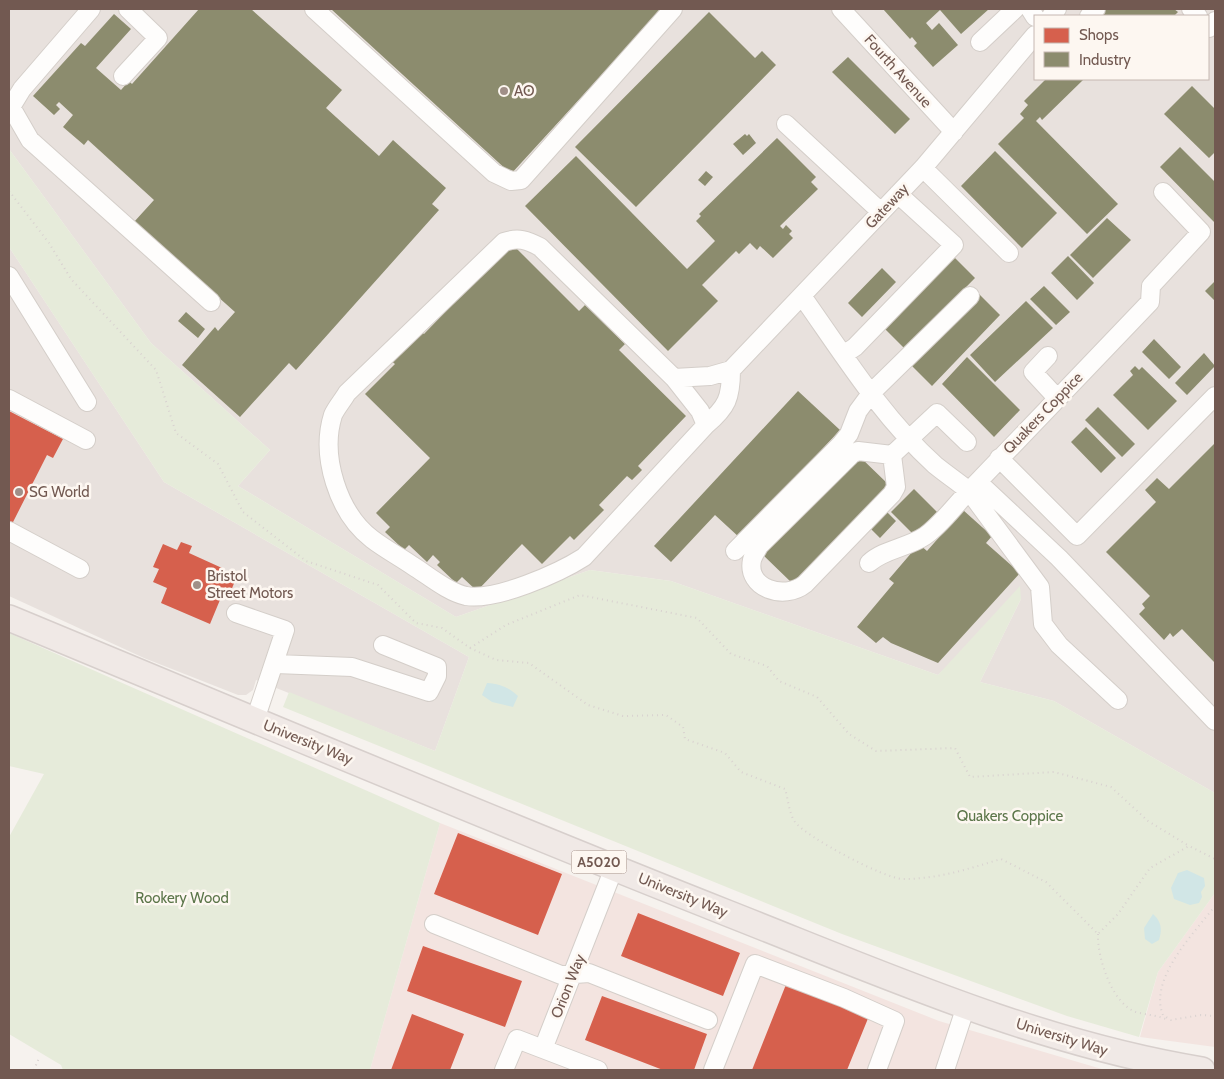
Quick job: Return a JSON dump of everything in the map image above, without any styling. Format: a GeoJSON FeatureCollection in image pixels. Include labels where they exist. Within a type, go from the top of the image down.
{"type":"FeatureCollection","features":[{"type":"Feature","properties":{"kind":"highway","name":"University Way"},"geometry":{"type":"LineString","coordinates":[[9,618],[614,868],[966,1006],[1080,1044],[1128,1056],[1202,1070]]}},
{"type":"Feature","properties":{"kind":"street"},"geometry":{"type":"LineString","coordinates":[[92,9],[22,89],[11,107],[30,140],[211,302]]}},
{"type":"Feature","properties":{"kind":"street"},"geometry":{"type":"LineString","coordinates":[[123,76],[158,38],[128,9]]}},
{"type":"Feature","properties":{"kind":"street"},"geometry":{"type":"LineString","coordinates":[[314,9],[494,173],[511,181],[521,180],[673,9]]}},
{"type":"Feature","properties":{"kind":"street","name":"Fourth Avenue"},"geometry":{"type":"LineString","coordinates":[[842,9],[954,132]]}},
{"type":"Feature","properties":{"kind":"street"},"geometry":{"type":"LineString","coordinates":[[980,42],[1015,9]]}},
{"type":"Feature","properties":{"kind":"street","name":"Gateway"},"geometry":{"type":"LineString","coordinates":[[731,370],[923,168],[1034,36]]}},
{"type":"Feature","properties":{"kind":"street"},"geometry":{"type":"LineString","coordinates":[[786,124],[881,212]]}},
{"type":"Feature","properties":{"kind":"street"},"geometry":{"type":"LineString","coordinates":[[923,168],[1009,253]]}},
{"type":"Feature","properties":{"kind":"street","name":"Quakers Coppice"},"geometry":{"type":"LineString","coordinates":[[868,564],[878,555],[914,543],[927,535],[1150,302],[1151,286],[1201,232],[1163,192]]}},
{"type":"Feature","properties":{"kind":"street"},"geometry":{"type":"LineString","coordinates":[[844,355],[855,347],[954,245],[898,194]]}},
{"type":"Feature","properties":{"kind":"street"},"geometry":{"type":"LineString","coordinates":[[674,378],[710,376],[731,370],[728,399],[721,412],[706,425],[584,557],[568,568],[500,594],[466,596],[446,587],[370,538],[351,516],[334,486],[328,456],[333,415],[347,393],[504,242],[514,239],[527,240],[540,247],[674,378],[700,410],[706,425]]}},
{"type":"Feature","properties":{"kind":"street"},"geometry":{"type":"LineString","coordinates":[[9,276],[87,402]]}},
{"type":"Feature","properties":{"kind":"street"},"geometry":{"type":"LineString","coordinates":[[802,296],[844,355],[910,440],[936,466],[974,486],[1058,558],[1215,721]]}},
{"type":"Feature","properties":{"kind":"street"},"geometry":{"type":"LineString","coordinates":[[736,551],[841,444],[849,434],[858,411],[872,392],[970,296]]}},
{"type":"Feature","properties":{"kind":"street"},"geometry":{"type":"LineString","coordinates":[[1048,356],[1033,372],[1057,398]]}},
{"type":"Feature","properties":{"kind":"street"},"geometry":{"type":"LineString","coordinates":[[999,458],[1077,536],[1215,396]]}},
{"type":"Feature","properties":{"kind":"street"},"geometry":{"type":"LineString","coordinates":[[9,400],[86,440]]}},
{"type":"Feature","properties":{"kind":"street"},"geometry":{"type":"LineString","coordinates":[[892,455],[896,487],[892,494],[805,584],[789,593],[778,593],[759,582],[753,573],[751,561],[759,546],[852,454],[858,451],[892,455],[937,413],[967,442]]}},
{"type":"Feature","properties":{"kind":"street"},"geometry":{"type":"LineString","coordinates":[[974,486],[1040,588],[1043,624],[1059,645],[1118,700]]}},
{"type":"Feature","properties":{"kind":"street"},"geometry":{"type":"LineString","coordinates":[[9,531],[80,569]]}},
{"type":"Feature","properties":{"kind":"street"},"geometry":{"type":"LineString","coordinates":[[236,613],[285,630],[276,664],[255,720]]}},
{"type":"Feature","properties":{"kind":"street"},"geometry":{"type":"LineString","coordinates":[[276,664],[352,667],[429,692],[437,676],[437,667],[383,645]]}},
{"type":"Feature","properties":{"kind":"street","name":"Orion Way"},"geometry":{"type":"LineString","coordinates":[[543,1049],[614,868]]}},
{"type":"Feature","properties":{"kind":"street"},"geometry":{"type":"LineString","coordinates":[[434,924],[561,975],[589,973],[708,1020]]}},
{"type":"Feature","properties":{"kind":"street"},"geometry":{"type":"LineString","coordinates":[[713,1070],[755,964],[844,998],[895,1021],[877,1070]]}},
{"type":"Feature","properties":{"kind":"street"},"geometry":{"type":"LineString","coordinates":[[945,1070],[966,1006]]}},
{"type":"Feature","properties":{"kind":"street"},"geometry":{"type":"LineString","coordinates":[[504,1070],[517,1039],[598,1070]]}},
{"type":"Feature","properties":{"kind":"path"},"geometry":{"type":"LineString","coordinates":[[9,191],[49,242],[71,279],[156,370],[176,432],[218,464],[243,512],[306,561],[378,585],[416,623],[442,628],[470,648],[496,660],[529,663],[588,705],[623,716],[666,715],[683,727],[685,739],[725,753],[741,772],[785,789],[794,821],[813,837],[871,868],[901,879],[935,877],[1001,859],[1046,882],[1098,934]]}},
{"type":"Feature","properties":{"kind":"path"},"geometry":{"type":"LineString","coordinates":[[470,648],[506,625],[580,595],[697,618],[731,654],[767,666],[779,681],[817,697],[849,734],[876,751],[955,748],[970,777],[1054,772],[1110,787],[1148,821],[1189,846],[1215,859]]}},
{"type":"Feature","properties":{"kind":"path"},"geometry":{"type":"LineString","coordinates":[[1189,846],[1150,868],[1118,914],[1098,934],[1097,948],[1113,990],[1120,1000],[1136,1012],[1158,1015],[1171,1020],[1202,1015],[1215,1016]]}},
{"type":"Feature","properties":{"kind":"path"},"geometry":{"type":"LineString","coordinates":[[1171,1020],[1163,1015],[1159,1007],[1158,995],[1165,976],[1177,955],[1215,906]]}},
{"type":"Feature","properties":{"kind":"path"},"geometry":{"type":"LineString","coordinates":[[34,1070],[39,1058]]}},
{"type":"Feature","properties":{"kind":"shaded area"},"geometry":{"type":"Polygon","coordinates":[[[9,9],[1215,9],[1215,793],[1054,701],[980,682],[1021,599],[938,675],[671,581],[590,570],[456,617],[238,486],[270,450],[151,343],[9,149],[9,9]]]}},
{"type":"Feature","properties":{"kind":"shaded area"},"geometry":{"type":"Polygon","coordinates":[[[9,247],[164,482],[469,657],[435,751],[256,680],[253,690],[246,695],[238,695],[144,658],[9,596],[9,247]]]}},
{"type":"Feature","properties":{"kind":"shaded area"},"geometry":{"type":"Polygon","coordinates":[[[487,683],[504,686],[518,696],[513,707],[492,702],[482,695],[487,683]]]}},
{"type":"Feature","properties":{"kind":"shaded area"},"geometry":{"type":"Polygon","coordinates":[[[440,823],[939,1021],[1105,1070],[370,1070],[440,823]]]}},
{"type":"Feature","properties":{"kind":"shaded area"},"geometry":{"type":"Polygon","coordinates":[[[1187,870],[1204,878],[1205,886],[1201,892],[1202,897],[1199,903],[1190,905],[1174,899],[1171,888],[1178,873],[1187,870]]]}},
{"type":"Feature","properties":{"kind":"shaded area"},"geometry":{"type":"Polygon","coordinates":[[[1215,893],[1215,1047],[1140,1037],[1158,972],[1215,893]]]}},
{"type":"Feature","properties":{"kind":"shaded area"},"geometry":{"type":"Polygon","coordinates":[[[1153,914],[1160,923],[1161,929],[1159,940],[1152,944],[1145,939],[1144,928],[1153,914]]]}},
{"type":"Feature","properties":{"kind":"green space","name":"Quakers Coppice"},"geometry":{"type":"Polygon","coordinates":[[[9,149],[151,343],[270,450],[238,486],[456,617],[590,570],[671,581],[938,675],[1020,586],[1021,599],[980,682],[1054,701],[1215,793],[1215,893],[1158,972],[1139,1037],[1067,1016],[842,934],[283,707],[289,692],[435,751],[469,657],[164,482],[9,247],[9,149]]]}},
{"type":"Feature","properties":{"kind":"green space","name":"Rookery Wood"},"geometry":{"type":"Polygon","coordinates":[[[9,633],[440,823],[370,1070],[63,1070],[61,1065],[9,1034],[9,837],[44,774],[9,766],[9,633]]]}},
{"type":"Feature","properties":{"kind":"building: Shops","name":"SG World"},"geometry":{"type":"Polygon","coordinates":[[[9,411],[63,439],[53,458],[47,455],[11,526],[9,525],[9,411]]]}},
{"type":"Feature","properties":{"kind":"building: Shops","name":"Bristol Street Motors"},"geometry":{"type":"Polygon","coordinates":[[[181,542],[192,546],[189,553],[222,568],[219,574],[235,581],[228,598],[222,595],[210,624],[161,603],[167,588],[153,582],[159,569],[153,567],[163,544],[177,550],[181,542]]]}},
{"type":"Feature","properties":{"kind":"building: Shops"},"geometry":{"type":"Polygon","coordinates":[[[458,833],[562,874],[538,935],[434,894],[458,833]]]}},
{"type":"Feature","properties":{"kind":"building: Shops"},"geometry":{"type":"Polygon","coordinates":[[[638,913],[740,953],[723,996],[621,956],[638,913]]]}},
{"type":"Feature","properties":{"kind":"building: Shops"},"geometry":{"type":"Polygon","coordinates":[[[423,946],[522,981],[505,1027],[407,991],[423,946]]]}},
{"type":"Feature","properties":{"kind":"building: Shops"},"geometry":{"type":"Polygon","coordinates":[[[787,982],[869,1016],[847,1070],[752,1070],[787,982]]]}},
{"type":"Feature","properties":{"kind":"building: Shops"},"geometry":{"type":"Polygon","coordinates":[[[602,996],[707,1034],[694,1070],[663,1070],[585,1040],[602,996]]]}},
{"type":"Feature","properties":{"kind":"building: Shops"},"geometry":{"type":"Polygon","coordinates":[[[412,1014],[464,1034],[450,1070],[391,1070],[412,1014]]]}},
{"type":"Feature","properties":{"kind":"building: Industry"},"geometry":{"type":"Polygon","coordinates":[[[199,9],[251,9],[342,90],[326,108],[379,156],[393,140],[446,188],[432,204],[439,210],[296,370],[289,363],[240,417],[182,365],[215,327],[218,331],[235,312],[134,222],[154,200],[88,140],[84,145],[63,127],[73,115],[59,102],[56,105],[60,109],[54,115],[33,96],[81,43],[85,46],[114,14],[131,29],[96,68],[121,90],[129,81],[132,84],[199,9]]]}},
{"type":"Feature","properties":{"kind":"building: Industry","name":"AO"},"geometry":{"type":"Polygon","coordinates":[[[331,9],[662,9],[511,174],[331,9]]]}},
{"type":"Feature","properties":{"kind":"building: Industry"},"geometry":{"type":"Polygon","coordinates":[[[883,9],[989,9],[961,34],[940,10],[926,23],[932,30],[939,23],[958,45],[933,67],[914,46],[917,43],[912,37],[910,39],[883,9]]]}},
{"type":"Feature","properties":{"kind":"building: Industry"},"geometry":{"type":"Polygon","coordinates":[[[1103,9],[1174,9],[1178,12],[1175,15],[1096,15],[1103,9]]]}},
{"type":"Feature","properties":{"kind":"building: Industry"},"geometry":{"type":"Polygon","coordinates":[[[709,12],[755,58],[762,51],[776,65],[636,207],[575,147],[709,12]]]}},
{"type":"Feature","properties":{"kind":"building: Industry"},"geometry":{"type":"Polygon","coordinates":[[[848,57],[910,119],[895,134],[832,72],[848,57]]]}},
{"type":"Feature","properties":{"kind":"building: Industry"},"geometry":{"type":"Polygon","coordinates":[[[1045,80],[1083,80],[1042,120],[1040,117],[1036,121],[1118,204],[1087,234],[998,144],[1024,118],[1020,114],[1028,105],[1024,101],[1045,80]]]}},
{"type":"Feature","properties":{"kind":"building: Industry"},"geometry":{"type":"Polygon","coordinates":[[[1192,86],[1215,109],[1215,152],[1209,158],[1164,114],[1192,86]]]}},
{"type":"Feature","properties":{"kind":"building: Industry"},"geometry":{"type":"Polygon","coordinates":[[[745,134],[747,136],[749,134],[756,143],[743,155],[733,144],[745,134]]]}},
{"type":"Feature","properties":{"kind":"building: Industry"},"geometry":{"type":"Polygon","coordinates":[[[777,138],[816,177],[811,182],[818,189],[780,226],[783,229],[786,225],[792,231],[789,234],[793,238],[773,258],[760,246],[757,250],[750,243],[739,254],[736,251],[702,285],[718,301],[668,351],[525,206],[576,156],[687,269],[715,241],[696,221],[701,216],[699,214],[777,138]]]}},
{"type":"Feature","properties":{"kind":"building: Industry"},"geometry":{"type":"Polygon","coordinates":[[[1180,147],[1215,182],[1215,223],[1160,167],[1180,147]]]}},
{"type":"Feature","properties":{"kind":"building: Industry"},"geometry":{"type":"Polygon","coordinates":[[[995,151],[1057,213],[1022,248],[961,186],[995,151]]]}},
{"type":"Feature","properties":{"kind":"building: Industry"},"geometry":{"type":"Polygon","coordinates":[[[706,171],[713,177],[705,186],[698,180],[706,171]]]}},
{"type":"Feature","properties":{"kind":"building: Industry"},"geometry":{"type":"Polygon","coordinates":[[[1107,218],[1131,240],[1093,278],[1070,255],[1107,218]]]}},
{"type":"Feature","properties":{"kind":"building: Industry"},"geometry":{"type":"Polygon","coordinates":[[[512,244],[579,311],[585,305],[625,344],[619,350],[686,416],[638,466],[642,470],[632,480],[627,476],[599,505],[604,510],[574,540],[570,536],[542,564],[522,544],[477,591],[462,577],[456,583],[437,565],[440,562],[433,555],[427,562],[409,545],[404,550],[385,532],[390,527],[376,513],[430,458],[365,394],[395,364],[390,360],[419,330],[424,334],[453,304],[449,300],[459,290],[463,294],[512,244]]]}},
{"type":"Feature","properties":{"kind":"building: Industry"},"geometry":{"type":"Polygon","coordinates":[[[952,255],[975,278],[905,349],[881,325],[952,255]]]}},
{"type":"Feature","properties":{"kind":"building: Industry"},"geometry":{"type":"Polygon","coordinates":[[[1068,256],[1094,283],[1077,300],[1051,273],[1068,256]]]}},
{"type":"Feature","properties":{"kind":"building: Industry"},"geometry":{"type":"Polygon","coordinates":[[[882,268],[896,282],[862,317],[848,303],[882,268]]]}},
{"type":"Feature","properties":{"kind":"building: Industry"},"geometry":{"type":"Polygon","coordinates":[[[1215,281],[1215,301],[1205,291],[1215,281]]]}},
{"type":"Feature","properties":{"kind":"building: Industry"},"geometry":{"type":"Polygon","coordinates":[[[1044,286],[1070,312],[1056,325],[1030,299],[1044,286]]]}},
{"type":"Feature","properties":{"kind":"building: Industry"},"geometry":{"type":"Polygon","coordinates":[[[978,293],[1000,315],[932,386],[910,364],[978,293]]]}},
{"type":"Feature","properties":{"kind":"building: Industry"},"geometry":{"type":"Polygon","coordinates":[[[1026,301],[1053,328],[995,382],[970,355],[1026,301]]]}},
{"type":"Feature","properties":{"kind":"building: Industry"},"geometry":{"type":"Polygon","coordinates":[[[186,312],[205,329],[198,338],[178,321],[186,312]]]}},
{"type":"Feature","properties":{"kind":"building: Industry"},"geometry":{"type":"Polygon","coordinates":[[[1154,339],[1181,367],[1169,379],[1142,352],[1154,339]]]}},
{"type":"Feature","properties":{"kind":"building: Industry"},"geometry":{"type":"Polygon","coordinates":[[[1204,353],[1215,366],[1187,395],[1175,383],[1204,353]]]}},
{"type":"Feature","properties":{"kind":"building: Industry"},"geometry":{"type":"Polygon","coordinates":[[[967,357],[1020,410],[994,437],[942,384],[967,357]]]}},
{"type":"Feature","properties":{"kind":"building: Industry"},"geometry":{"type":"Polygon","coordinates":[[[1135,366],[1139,370],[1142,367],[1177,401],[1148,430],[1113,395],[1133,375],[1130,371],[1135,366]]]}},
{"type":"Feature","properties":{"kind":"building: Industry"},"geometry":{"type":"Polygon","coordinates":[[[798,391],[840,430],[740,538],[715,515],[671,562],[654,546],[798,391]]]}},
{"type":"Feature","properties":{"kind":"building: Industry"},"geometry":{"type":"Polygon","coordinates":[[[1098,407],[1135,444],[1122,457],[1085,420],[1098,407]]]}},
{"type":"Feature","properties":{"kind":"building: Industry"},"geometry":{"type":"Polygon","coordinates":[[[1086,427],[1116,458],[1101,473],[1071,442],[1086,427]]]}},
{"type":"Feature","properties":{"kind":"building: Industry"},"geometry":{"type":"Polygon","coordinates":[[[1215,443],[1215,663],[1182,629],[1173,637],[1170,633],[1164,640],[1139,614],[1145,608],[1142,604],[1150,596],[1106,552],[1156,502],[1145,490],[1157,478],[1169,489],[1215,443]]]}},
{"type":"Feature","properties":{"kind":"building: Industry"},"geometry":{"type":"Polygon","coordinates":[[[858,455],[889,485],[793,584],[762,554],[858,455]]]}},
{"type":"Feature","properties":{"kind":"building: Industry"},"geometry":{"type":"Polygon","coordinates":[[[914,489],[937,512],[914,535],[891,512],[914,489]]]}},
{"type":"Feature","properties":{"kind":"building: Industry"},"geometry":{"type":"Polygon","coordinates":[[[963,510],[992,536],[986,543],[1020,573],[938,663],[891,643],[883,637],[876,643],[857,627],[894,583],[889,579],[919,544],[927,551],[963,510]]]}},
{"type":"Feature","properties":{"kind":"building: Industry"},"geometry":{"type":"Polygon","coordinates":[[[887,512],[896,521],[880,538],[871,529],[887,512]]]}},
{"type":"Feature","properties":{"kind":"place","name":"AO"},"geometry":{"type":"Point","coordinates":[504,91]}},
{"type":"Feature","properties":{"kind":"place","name":"SG World"},"geometry":{"type":"Point","coordinates":[19,492]}},
{"type":"Feature","properties":{"kind":"place","name":"Bristol Street Motors"},"geometry":{"type":"Point","coordinates":[197,585]}}]}
